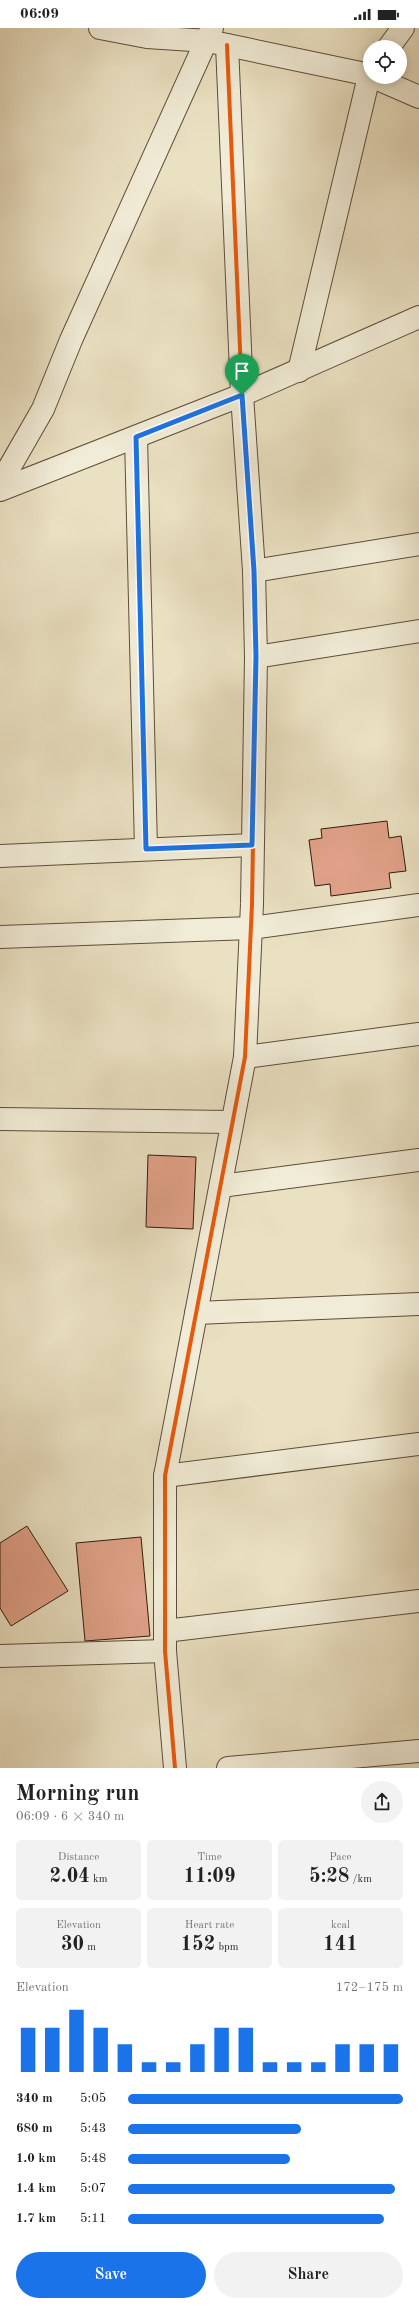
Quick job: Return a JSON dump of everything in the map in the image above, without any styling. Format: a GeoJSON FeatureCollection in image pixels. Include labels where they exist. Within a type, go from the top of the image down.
{"type":"FeatureCollection","features":[{"type":"Feature","properties":{"kind":"street"},"geometry":{"type":"LineString","coordinates":[[100,28],[147,37],[216,38],[363,73]]}},
{"type":"Feature","properties":{"kind":"street"},"geometry":{"type":"LineString","coordinates":[[394,40],[403,28]]}},
{"type":"Feature","properties":{"kind":"street"},"geometry":{"type":"LineString","coordinates":[[175,1768],[165,1641],[165,1476],[245,1057],[252,928],[252,845],[256,657],[254,571],[216,38]]}},
{"type":"Feature","properties":{"kind":"street"},"geometry":{"type":"LineString","coordinates":[[0,484],[43,409],[71,340],[216,38]]}},
{"type":"Feature","properties":{"kind":"street"},"geometry":{"type":"LineString","coordinates":[[299,371],[368,84]]}},
{"type":"Feature","properties":{"kind":"street"},"geometry":{"type":"LineString","coordinates":[[390,84],[419,97]]}},
{"type":"Feature","properties":{"kind":"street"},"geometry":{"type":"LineString","coordinates":[[0,490],[242,395],[419,317]]}},
{"type":"Feature","properties":{"kind":"street"},"geometry":{"type":"LineString","coordinates":[[136,437],[146,849]]}},
{"type":"Feature","properties":{"kind":"street"},"geometry":{"type":"LineString","coordinates":[[254,571],[419,544]]}},
{"type":"Feature","properties":{"kind":"street"},"geometry":{"type":"LineString","coordinates":[[256,657],[419,631]]}},
{"type":"Feature","properties":{"kind":"street"},"geometry":{"type":"LineString","coordinates":[[0,856],[252,845]]}},
{"type":"Feature","properties":{"kind":"street"},"geometry":{"type":"LineString","coordinates":[[0,937],[252,928],[419,905]]}},
{"type":"Feature","properties":{"kind":"street"},"geometry":{"type":"LineString","coordinates":[[245,1057],[419,1034]]}},
{"type":"Feature","properties":{"kind":"street"},"geometry":{"type":"LineString","coordinates":[[0,1119],[232,1122]]}},
{"type":"Feature","properties":{"kind":"street"},"geometry":{"type":"LineString","coordinates":[[221,1186],[419,1160]]}},
{"type":"Feature","properties":{"kind":"street"},"geometry":{"type":"LineString","coordinates":[[196,1313],[419,1304]]}},
{"type":"Feature","properties":{"kind":"street"},"geometry":{"type":"LineString","coordinates":[[165,1476],[419,1444]]}},
{"type":"Feature","properties":{"kind":"street"},"geometry":{"type":"LineString","coordinates":[[0,1656],[165,1641],[419,1601]]}},
{"type":"Feature","properties":{"kind":"street"},"geometry":{"type":"LineString","coordinates":[[228,1768],[419,1751]]}},
{"type":"Feature","properties":{"kind":"building"},"geometry":{"type":"Polygon","coordinates":[[[387,821],[389,838],[401,836],[406,871],[389,873],[391,888],[331,896],[330,884],[315,886],[309,840],[322,838],[321,829],[387,821]]]}},
{"type":"Feature","properties":{"kind":"building"},"geometry":{"type":"Polygon","coordinates":[[[148,1155],[196,1157],[193,1229],[146,1227],[148,1155]]]}},
{"type":"Feature","properties":{"kind":"building"},"geometry":{"type":"Polygon","coordinates":[[[27,1526],[68,1591],[11,1626],[0,1608],[0,1543],[27,1526]]]}},
{"type":"Feature","properties":{"kind":"building"},"geometry":{"type":"Polygon","coordinates":[[[141,1537],[150,1636],[85,1641],[76,1543],[141,1537]]]}},
{"type":"Feature","properties":{"kind":"cycle path"},"geometry":{"type":"LineString","coordinates":[[175,1768],[165,1651],[165,1476],[245,1057],[252,904],[256,657],[254,571],[242,395],[227,45]]}},
{"type":"Feature","properties":{"kind":"route"},"geometry":{"type":"LineString","coordinates":[[242,395],[254,571],[256,657],[252,845],[146,849],[136,437],[242,395]]}}]}
